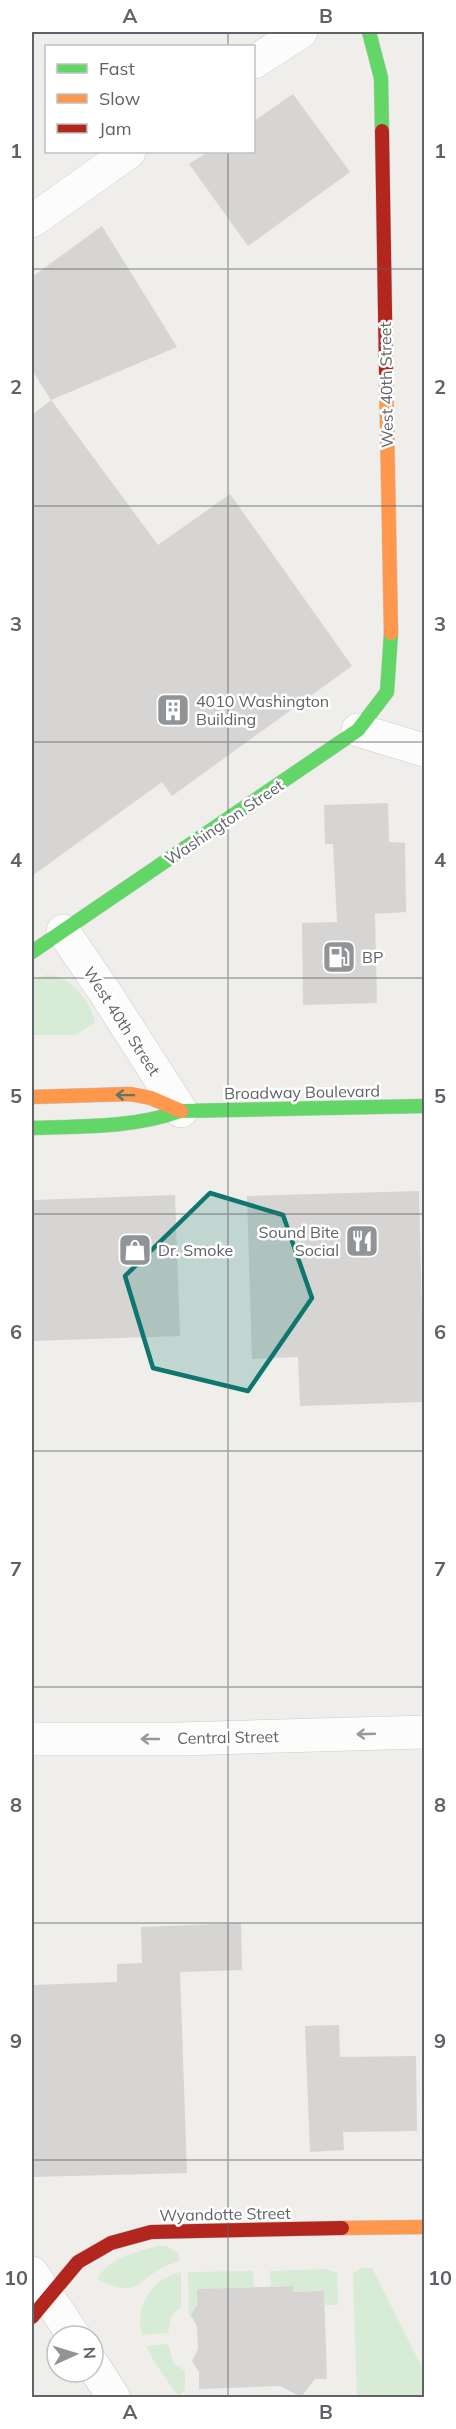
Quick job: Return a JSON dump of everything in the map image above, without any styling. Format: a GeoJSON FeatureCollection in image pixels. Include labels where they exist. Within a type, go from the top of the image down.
{"type":"FeatureCollection","features":[{"type":"Feature","properties":{"kind":"street"},"geometry":{"type":"LineString","coordinates":[[255,61],[301,32]]}},
{"type":"Feature","properties":{"kind":"street","name":"West 40th Street"},"geometry":{"type":"LineString","coordinates":[[358,730],[387,692],[391,652],[381,78],[369,32]]}},
{"type":"Feature","properties":{"kind":"street"},"geometry":{"type":"LineString","coordinates":[[32,221],[128,153]]}},
{"type":"Feature","properties":{"kind":"street"},"geometry":{"type":"LineString","coordinates":[[358,730],[424,750]]}},
{"type":"Feature","properties":{"kind":"street","name":"Washington Street"},"geometry":{"type":"LineString","coordinates":[[32,952],[358,730]]}},
{"type":"Feature","properties":{"kind":"street","name":"West 40th Street"},"geometry":{"type":"LineString","coordinates":[[63,931],[181,1111]]}},
{"type":"Feature","properties":{"kind":"street","name":"Broadway Boulevard"},"geometry":{"type":"LineString","coordinates":[[32,1097],[130,1094],[151,1098],[181,1111]]}},
{"type":"Feature","properties":{"kind":"street","name":"Broadway Boulevard"},"geometry":{"type":"LineString","coordinates":[[32,1128],[132,1125],[164,1118],[181,1111],[424,1106]]}},
{"type":"Feature","properties":{"kind":"street","name":"Central Street"},"geometry":{"type":"LineString","coordinates":[[32,1739],[179,1739],[424,1732]]}},
{"type":"Feature","properties":{"kind":"street","name":"Wyandotte Street"},"geometry":{"type":"LineString","coordinates":[[37,2296],[78,2262],[111,2243],[151,2232],[424,2227]]}},
{"type":"Feature","properties":{"kind":"street"},"geometry":{"type":"LineString","coordinates":[[37,2296],[63,2324]]}},
{"type":"Feature","properties":{"kind":"street"},"geometry":{"type":"LineString","coordinates":[[105,2383],[114,2397]]}},
{"type":"Feature","properties":{"kind":"highlighted area"},"geometry":{"type":"Polygon","coordinates":[[[210,1193],[283,1215],[312,1298],[248,1391],[153,1368],[125,1276],[210,1193]]]}},
{"type":"Feature","properties":{"kind":"green space"},"geometry":{"type":"Polygon","coordinates":[[[47,975],[64,980],[78,991],[89,1006],[95,1023],[75,1035],[32,1035],[32,980],[47,975]]]}},
{"type":"Feature","properties":{"kind":"green space"},"geometry":{"type":"Polygon","coordinates":[[[157,2246],[167,2246],[179,2254],[179,2262],[156,2271],[134,2287],[113,2286],[97,2279],[116,2261],[157,2246]]]}},
{"type":"Feature","properties":{"kind":"green space"},"geometry":{"type":"Polygon","coordinates":[[[362,2268],[372,2268],[424,2371],[424,2397],[357,2397],[353,2274],[362,2268]]]}},
{"type":"Feature","properties":{"kind":"green space"},"geometry":{"type":"Polygon","coordinates":[[[326,2269],[337,2273],[338,2305],[325,2305],[324,2291],[293,2292],[293,2286],[271,2286],[270,2271],[326,2269]]]}},
{"type":"Feature","properties":{"kind":"green space"},"geometry":{"type":"Polygon","coordinates":[[[253,2271],[254,2287],[197,2289],[195,2322],[189,2315],[188,2272],[253,2271]]]}},
{"type":"Feature","properties":{"kind":"green space"},"geometry":{"type":"Polygon","coordinates":[[[181,2272],[181,2307],[171,2316],[168,2333],[142,2335],[141,2314],[148,2295],[162,2280],[181,2272]]]}},
{"type":"Feature","properties":{"kind":"green space"},"geometry":{"type":"Polygon","coordinates":[[[168,2344],[173,2362],[185,2371],[185,2390],[178,2396],[146,2346],[168,2344]]]}},
{"type":"Feature","properties":{"kind":"building"},"geometry":{"type":"Polygon","coordinates":[[[293,94],[350,172],[248,246],[189,164],[206,153],[255,153],[255,120],[293,94]]]}},
{"type":"Feature","properties":{"kind":"building"},"geometry":{"type":"Polygon","coordinates":[[[102,226],[177,347],[51,400],[32,370],[32,277],[102,226]]]}},
{"type":"Feature","properties":{"kind":"building"},"geometry":{"type":"Polygon","coordinates":[[[51,400],[158,545],[230,494],[352,666],[172,796],[162,782],[32,876],[32,415],[51,400]]]}},
{"type":"Feature","properties":{"kind":"building"},"geometry":{"type":"Polygon","coordinates":[[[388,803],[389,842],[405,843],[406,912],[375,914],[377,1003],[303,1005],[302,923],[337,922],[333,844],[325,844],[324,805],[388,803]]]}},
{"type":"Feature","properties":{"kind":"building"},"geometry":{"type":"Polygon","coordinates":[[[419,1191],[424,1402],[300,1406],[298,1357],[252,1359],[247,1196],[419,1191]]]}},
{"type":"Feature","properties":{"kind":"building"},"geometry":{"type":"Polygon","coordinates":[[[175,1195],[180,1336],[32,1341],[32,1200],[175,1195]]]}},
{"type":"Feature","properties":{"kind":"building"},"geometry":{"type":"Polygon","coordinates":[[[241,1923],[242,1970],[180,1972],[187,2173],[32,2177],[32,1985],[117,1982],[117,1964],[142,1963],[141,1927],[241,1923]]]}},
{"type":"Feature","properties":{"kind":"building"},"geometry":{"type":"Polygon","coordinates":[[[339,2025],[340,2057],[416,2056],[417,2131],[343,2132],[344,2150],[310,2152],[305,2026],[339,2025]]]}},
{"type":"Feature","properties":{"kind":"building"},"geometry":{"type":"Polygon","coordinates":[[[294,2286],[293,2292],[324,2291],[327,2379],[315,2379],[301,2397],[280,2386],[199,2389],[199,2372],[192,2361],[198,2349],[197,2327],[191,2315],[197,2305],[197,2289],[294,2286]]]}},
{"type":"Feature","properties":{"kind":"traffic: fast"},"geometry":{"type":"LineString","coordinates":[[369,32],[381,78],[382,131]]}},
{"type":"Feature","properties":{"kind":"traffic: fast"},"geometry":{"type":"LineString","coordinates":[[32,952],[358,730],[387,692],[391,633]]}},
{"type":"Feature","properties":{"kind":"traffic: fast"},"geometry":{"type":"LineString","coordinates":[[32,1128],[144,1121],[181,1111],[424,1106]]}},
{"type":"Feature","properties":{"kind":"traffic: slow"},"geometry":{"type":"LineString","coordinates":[[386,372],[391,633]]}},
{"type":"Feature","properties":{"kind":"traffic: slow"},"geometry":{"type":"LineString","coordinates":[[32,1097],[130,1094],[151,1098],[181,1111]]}},
{"type":"Feature","properties":{"kind":"traffic: slow"},"geometry":{"type":"LineString","coordinates":[[342,2228],[424,2227]]}},
{"type":"Feature","properties":{"kind":"traffic: jam"},"geometry":{"type":"LineString","coordinates":[[382,131],[386,372]]}},
{"type":"Feature","properties":{"kind":"traffic: jam"},"geometry":{"type":"LineString","coordinates":[[32,2317],[78,2262],[111,2243],[151,2232],[342,2228]]}},
{"type":"Feature","properties":{"kind":"place","name":"4010 Washington Building"},"geometry":{"type":"Point","coordinates":[173,710]}},
{"type":"Feature","properties":{"kind":"place","name":"BP"},"geometry":{"type":"Point","coordinates":[339,957]}},
{"type":"Feature","properties":{"kind":"place","name":"Sound Bite Social"},"geometry":{"type":"Point","coordinates":[362,1241]}},
{"type":"Feature","properties":{"kind":"place","name":"Dr. Smoke"},"geometry":{"type":"Point","coordinates":[135,1250]}}]}
